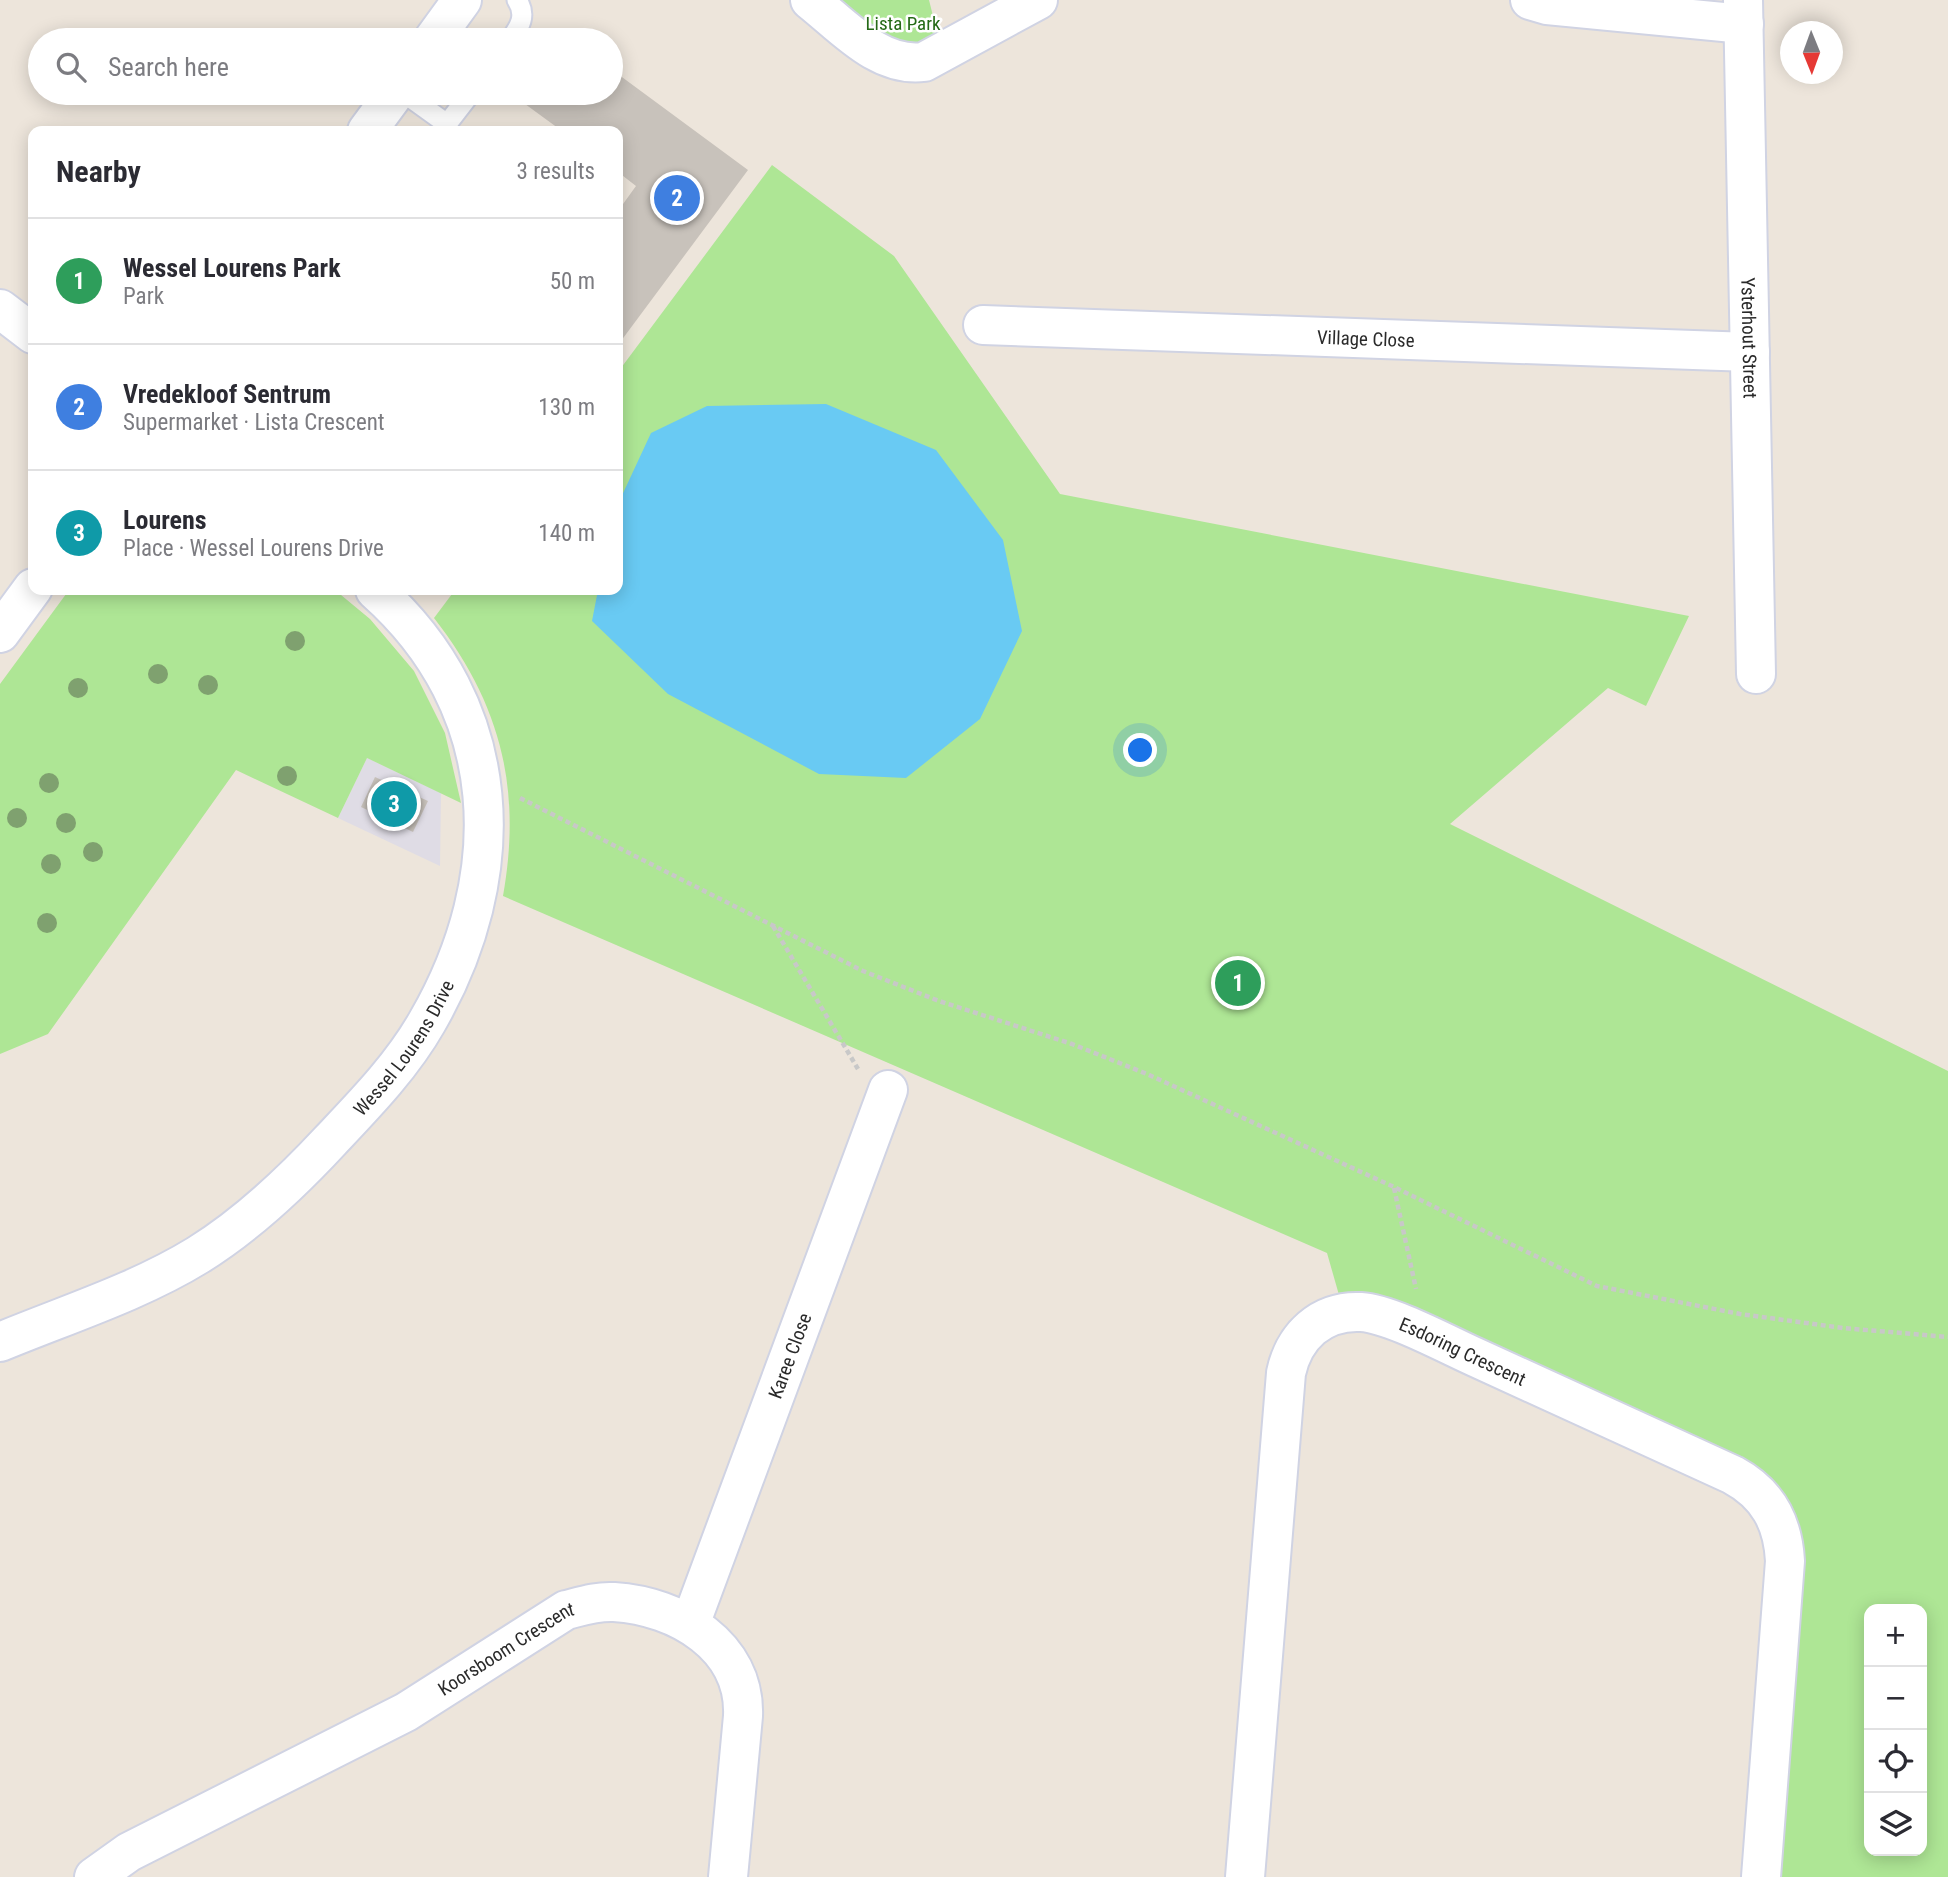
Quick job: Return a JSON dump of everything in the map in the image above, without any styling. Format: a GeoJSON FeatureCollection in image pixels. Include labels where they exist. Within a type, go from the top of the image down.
{"type":"FeatureCollection","features":[{"type":"Feature","properties":{"kind":"street"},"geometry":{"type":"LineString","coordinates":[[442,28],[462,0]]}},
{"type":"Feature","properties":{"kind":"street"},"geometry":{"type":"LineString","coordinates":[[810,0],[880,54],[908,64],[923,62],[1038,0]]}},
{"type":"Feature","properties":{"kind":"street"},"geometry":{"type":"LineString","coordinates":[[1530,0],[1547,5],[1744,12]]}},
{"type":"Feature","properties":{"kind":"street","name":"Ysterhout Street"},"geometry":{"type":"LineString","coordinates":[[1744,12],[1756,674]]}},
{"type":"Feature","properties":{"kind":"street"},"geometry":{"type":"LineString","coordinates":[[371,126],[386,105]]}},
{"type":"Feature","properties":{"kind":"street"},"geometry":{"type":"LineString","coordinates":[[0,309],[28,330]]}},
{"type":"Feature","properties":{"kind":"street","name":"Village Close"},"geometry":{"type":"LineString","coordinates":[[983,325],[1750,352]]}},
{"type":"Feature","properties":{"kind":"street"},"geometry":{"type":"LineString","coordinates":[[2,626],[28,594]]}},
{"type":"Feature","properties":{"kind":"street","name":"Wessel Lourens Drive"},"geometry":{"type":"LineString","coordinates":[[0,1342],[151,1278],[199,1254],[285,1188],[366,1103],[426,1024],[456,966],[476,903],[484,852],[485,808],[482,779],[469,727],[430,650],[380,595]]}},
{"type":"Feature","properties":{"kind":"street","name":"Karee Close"},"geometry":{"type":"LineString","coordinates":[[691,1622],[885,1100]]}},
{"type":"Feature","properties":{"kind":"street","name":"Esdoring Crescent"},"geometry":{"type":"LineString","coordinates":[[1245,1877],[1284,1387],[1290,1355],[1300,1338],[1313,1325],[1346,1313],[1364,1312],[1426,1335],[1733,1475],[1748,1483],[1771,1508],[1780,1524],[1785,1561],[1761,1877]]}},
{"type":"Feature","properties":{"kind":"street","name":"Koorsboom Crescent"},"geometry":{"type":"LineString","coordinates":[[94,1877],[129,1852],[406,1712],[566,1611],[590,1603],[613,1602],[691,1622],[722,1652],[740,1678],[744,1695],[728,1877]]}},
{"type":"Feature","properties":{"kind":"lane"},"geometry":{"type":"LineString","coordinates":[[517,0],[521,6],[519,28]]}},
{"type":"Feature","properties":{"kind":"lane"},"geometry":{"type":"LineString","coordinates":[[419,105],[445,126]]}},
{"type":"Feature","properties":{"kind":"lane"},"geometry":{"type":"LineString","coordinates":[[451,126],[464,105]]}},
{"type":"Feature","properties":{"kind":"path"},"geometry":{"type":"LineString","coordinates":[[482,779],[863,971],[939,1001],[1072,1044],[1147,1074],[1394,1188],[1597,1286],[1753,1316],[1843,1328],[1948,1337]]}},
{"type":"Feature","properties":{"kind":"path"},"geometry":{"type":"LineString","coordinates":[[773,925],[885,1100]]}},
{"type":"Feature","properties":{"kind":"path"},"geometry":{"type":"LineString","coordinates":[[1394,1188],[1426,1335]]}},
{"type":"Feature","properties":{"kind":"shaded area"},"geometry":{"type":"Polygon","coordinates":[[[367,758],[441,793],[440,866],[338,818],[367,758]]]}},
{"type":"Feature","properties":{"kind":"green space","name":"Lista Park"},"geometry":{"type":"Polygon","coordinates":[[[834,0],[929,0],[938,36],[919,47],[900,47],[834,0]]]}},
{"type":"Feature","properties":{"kind":"green space"},"geometry":{"type":"Polygon","coordinates":[[[772,165],[894,256],[1060,494],[1689,616],[1646,706],[1608,688],[1450,824],[1948,1071],[1948,1877],[1778,1877],[1793,1513],[1339,1295],[1327,1253],[503,896],[510,820],[501,749],[476,683],[434,618],[451,595],[623,595],[623,365],[772,165]]]}},
{"type":"Feature","properties":{"kind":"green space"},"geometry":{"type":"Polygon","coordinates":[[[65,595],[341,595],[370,619],[414,671],[445,733],[461,803],[367,758],[338,818],[236,770],[48,1034],[0,1054],[0,684],[65,595]]]}},
{"type":"Feature","properties":{"kind":"water"},"geometry":{"type":"Polygon","coordinates":[[[826,404],[936,450],[1003,540],[1022,631],[980,719],[906,778],[819,774],[668,694],[592,621],[597,595],[623,595],[623,493],[651,433],[707,406],[826,404]]]}},
{"type":"Feature","properties":{"kind":"building"},"geometry":{"type":"Polygon","coordinates":[[[623,78],[748,170],[623,338],[623,204],[636,186],[623,176],[623,126],[555,126],[526,105],[623,105],[623,78]]]}},
{"type":"Feature","properties":{"kind":"building"},"geometry":{"type":"Polygon","coordinates":[[[375,777],[428,801],[413,832],[361,807],[375,777]]]}},
{"type":"Feature","properties":{"kind":"place","name":"Vredekloof Sentrum"},"geometry":{"type":"Point","coordinates":[677,198]}},
{"type":"Feature","properties":{"kind":"place","name":"Lourens"},"geometry":{"type":"Point","coordinates":[394,804]}},
{"type":"Feature","properties":{"kind":"place","name":"Wessel Lourens Park"},"geometry":{"type":"Point","coordinates":[1238,983]}}]}
